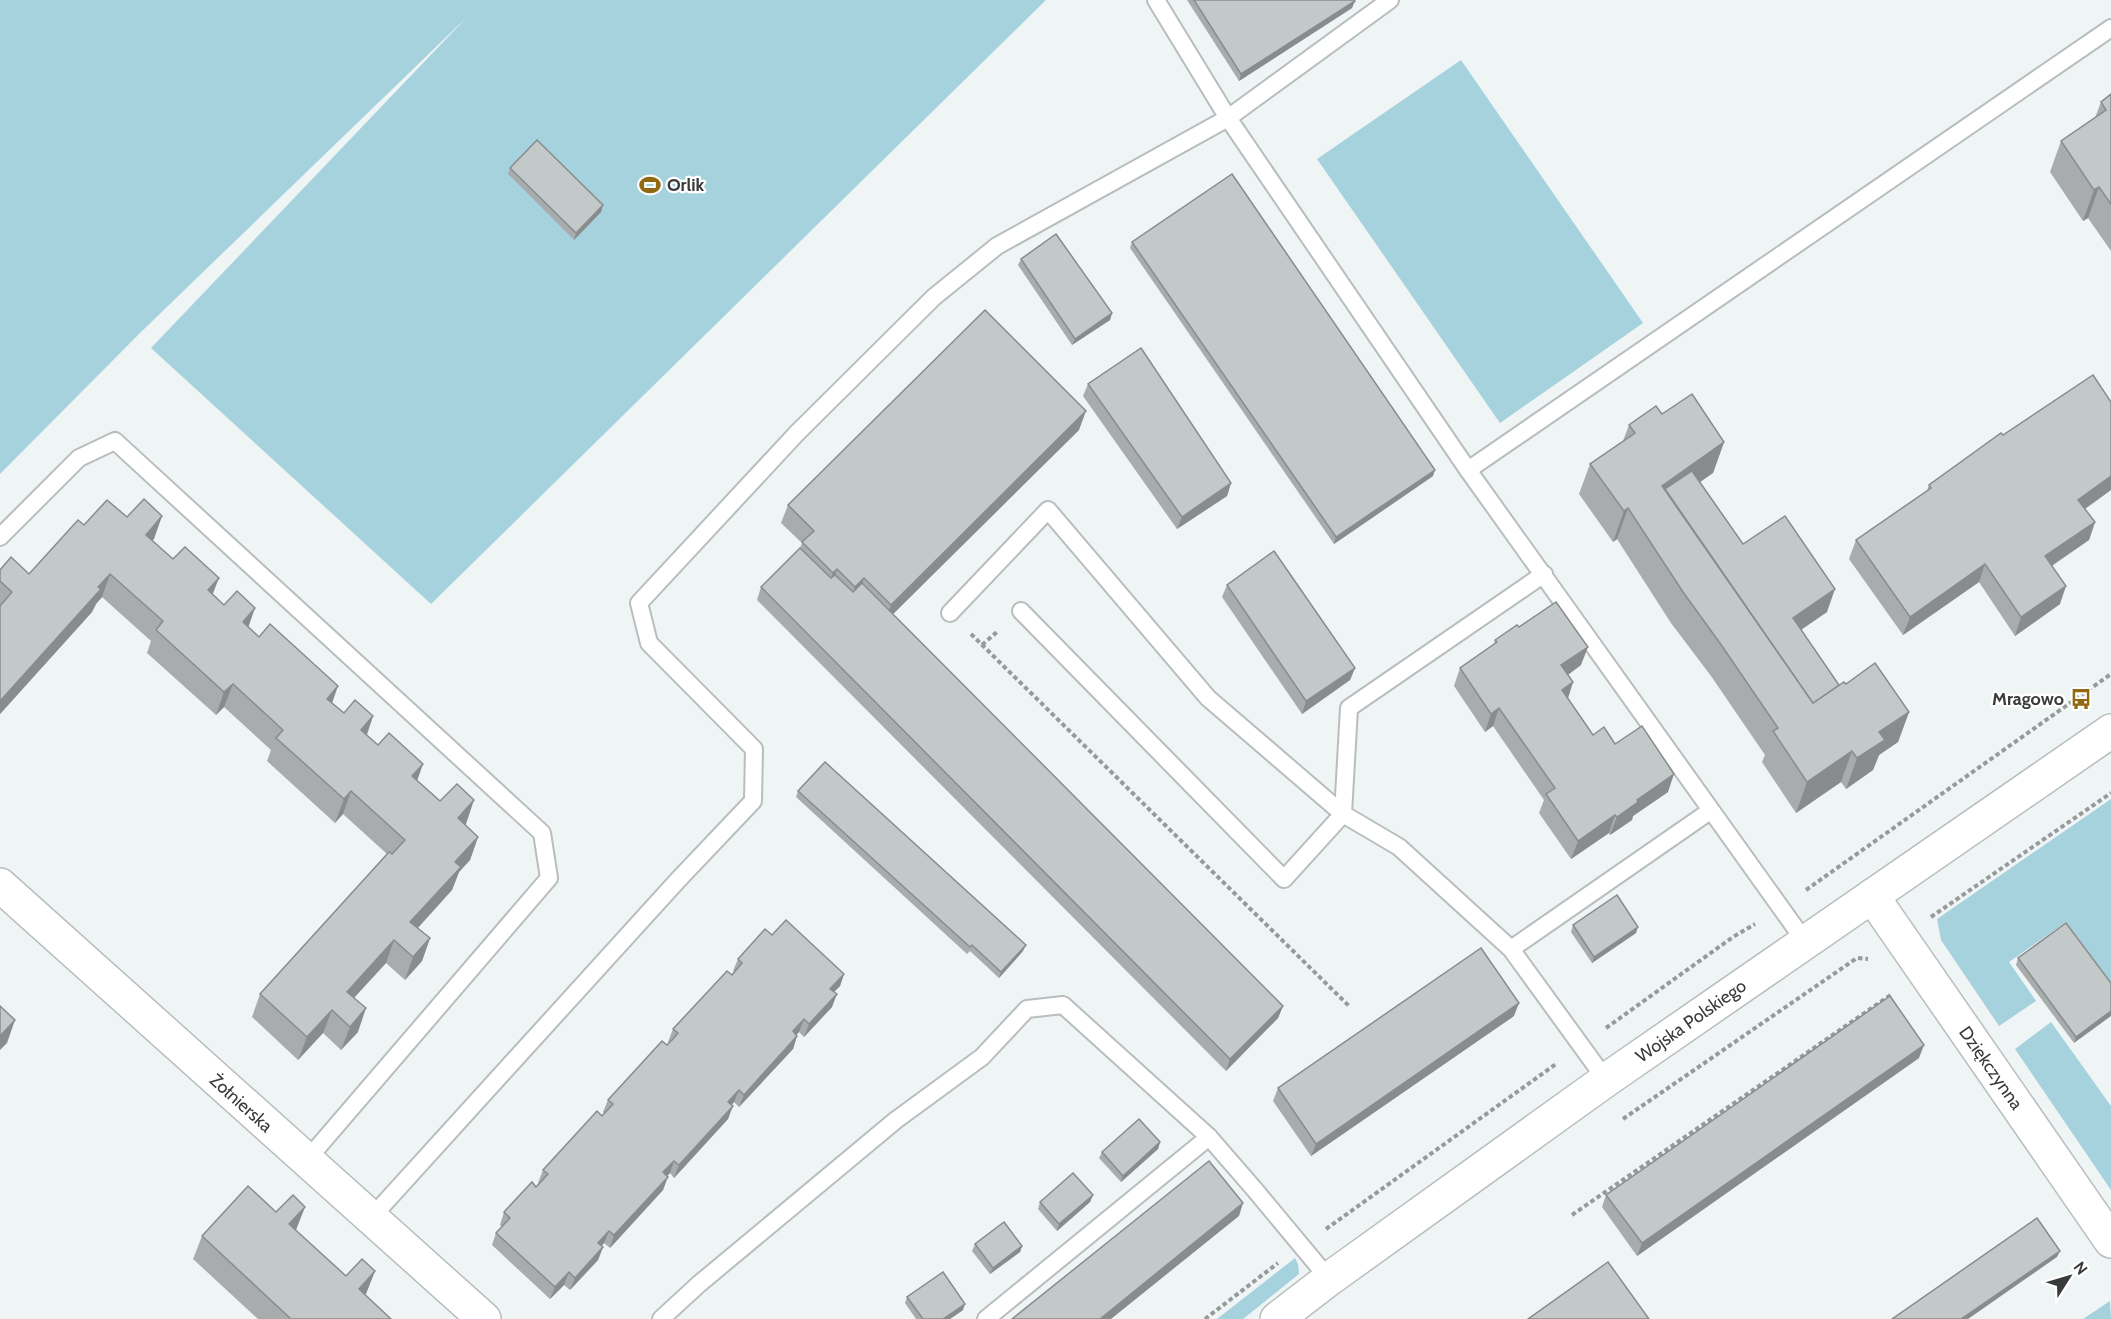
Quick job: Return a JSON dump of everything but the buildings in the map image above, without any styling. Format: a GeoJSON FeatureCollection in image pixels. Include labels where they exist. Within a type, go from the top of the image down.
{"type":"FeatureCollection","features":[{"type":"Feature","properties":{"kind":"street","name":"Wojska Polskiego"},"geometry":{"type":"LineString","coordinates":[[1277,1319],[1329,1279],[1606,1080],[2111,730]]}},
{"type":"Feature","properties":{"kind":"street","name":"Żołnierska"},"geometry":{"type":"LineString","coordinates":[[0,885],[484,1319]]}},
{"type":"Feature","properties":{"kind":"street","name":"Dziękczynna"},"geometry":{"type":"LineString","coordinates":[[1872,896],[2111,1241]]}},
{"type":"Feature","properties":{"kind":"lane"},"geometry":{"type":"LineString","coordinates":[[1156,0],[1228,118],[1468,470],[1806,943]]}},
{"type":"Feature","properties":{"kind":"lane"},"geometry":{"type":"LineString","coordinates":[[371,1218],[678,880],[753,801],[754,749],[649,643],[639,603],[797,433],[934,297],[997,246],[1228,118],[1390,0]]}},
{"type":"Feature","properties":{"kind":"lane"},"geometry":{"type":"LineString","coordinates":[[1468,470],[2111,28]]}},
{"type":"Feature","properties":{"kind":"lane"},"geometry":{"type":"LineString","coordinates":[[0,537],[79,458],[115,441],[543,833],[549,878],[306,1161]]}},
{"type":"Feature","properties":{"kind":"lane"},"geometry":{"type":"LineString","coordinates":[[950,613],[1048,510],[1208,698],[1343,814],[1399,847],[1511,948],[1606,1080]]}},
{"type":"Feature","properties":{"kind":"lane"},"geometry":{"type":"LineString","coordinates":[[1021,611],[1284,879],[1343,814],[1348,708],[1544,574]]}},
{"type":"Feature","properties":{"kind":"lane"},"geometry":{"type":"LineString","coordinates":[[1511,948],[1710,811]]}},
{"type":"Feature","properties":{"kind":"lane"},"geometry":{"type":"LineString","coordinates":[[661,1319],[699,1284],[896,1120],[982,1057],[1027,1009],[1063,1005],[1209,1137],[1329,1279]]}},
{"type":"Feature","properties":{"kind":"lane"},"geometry":{"type":"LineString","coordinates":[[986,1319],[1209,1137]]}},
{"type":"Feature","properties":{"kind":"path"},"geometry":{"type":"LineString","coordinates":[[950,613],[1349,1006]]}},
{"type":"Feature","properties":{"kind":"path"},"geometry":{"type":"LineString","coordinates":[[1926,920],[2111,793]]}},
{"type":"Feature","properties":{"kind":"path"},"geometry":{"type":"LineString","coordinates":[[1620,1122],[1857,958],[1870,959]]}},
{"type":"Feature","properties":{"kind":"path"},"geometry":{"type":"LineString","coordinates":[[1572,1215],[1895,992]]}},
{"type":"Feature","properties":{"kind":"shaded area"},"geometry":{"type":"Polygon","coordinates":[[[0,0],[1046,0],[431,604],[151,348],[467,17],[141,332],[0,474],[0,0]]]}},
{"type":"Feature","properties":{"kind":"shaded area"},"geometry":{"type":"Polygon","coordinates":[[[1461,60],[1643,323],[1500,423],[1317,159],[1461,60]]]}},
{"type":"Feature","properties":{"kind":"shaded area"},"geometry":{"type":"Polygon","coordinates":[[[2111,799],[2111,982],[2066,922],[2009,962],[2036,1001],[1999,1026],[1941,940],[1937,919],[2111,799]]]}},
{"type":"Feature","properties":{"kind":"shaded area"},"geometry":{"type":"Polygon","coordinates":[[[2051,1022],[2111,1106],[2111,1190],[2015,1049],[2051,1022]]]}},
{"type":"Feature","properties":{"kind":"shaded area"},"geometry":{"type":"Polygon","coordinates":[[[1295,1258],[1299,1274],[1243,1319],[1217,1319],[1295,1258]]]}},
{"type":"Feature","properties":{"kind":"shaded area"},"geometry":{"type":"Polygon","coordinates":[[[2110,1301],[2111,1319],[2083,1319],[2110,1301]]]}},
{"type":"Feature","properties":{"kind":"place","name":"Orlik"},"geometry":{"type":"Point","coordinates":[650,185]}},
{"type":"Feature","properties":{"kind":"place","name":"Mragowo"},"geometry":{"type":"Point","coordinates":[2081,699]}}]}
